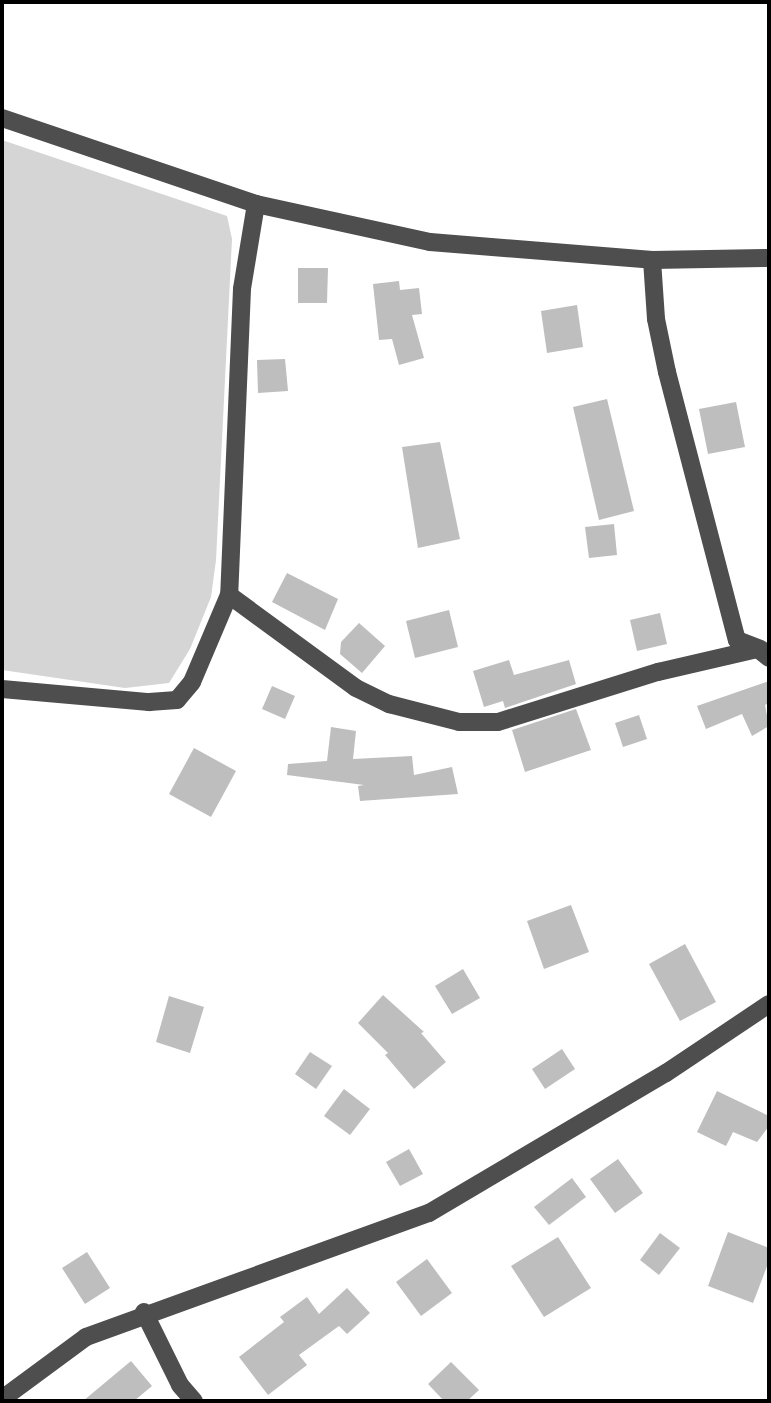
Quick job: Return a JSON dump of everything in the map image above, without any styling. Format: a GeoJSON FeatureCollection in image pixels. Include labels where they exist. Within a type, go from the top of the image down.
{"type":"FeatureCollection","features":[{"type":"Feature","properties":{"kind":"street"},"geometry":{"type":"LineString","coordinates":[[2,118],[256,204],[430,242],[652,260],[769,258]]}},
{"type":"Feature","properties":{"kind":"street"},"geometry":{"type":"LineString","coordinates":[[2,689],[149,702],[177,700],[192,682],[229,595],[242,289],[256,204]]}},
{"type":"Feature","properties":{"kind":"street"},"geometry":{"type":"LineString","coordinates":[[652,260],[656,319],[667,372],[737,640],[766,652]]}},
{"type":"Feature","properties":{"kind":"street"},"geometry":{"type":"LineString","coordinates":[[229,595],[356,688],[389,704],[459,722],[498,722],[659,672],[766,652]]}},
{"type":"Feature","properties":{"kind":"street"},"geometry":{"type":"LineString","coordinates":[[2,1399],[86,1337],[144,1312],[429,1213],[666,1073],[769,1004]]}},
{"type":"Feature","properties":{"kind":"street"},"geometry":{"type":"LineString","coordinates":[[144,1312],[180,1385],[194,1401]]}},
{"type":"Feature","properties":{"kind":"shaded area"},"geometry":{"type":"Polygon","coordinates":[[[2,140],[227,216],[232,239],[216,560],[211,597],[190,649],[169,683],[125,688],[2,670],[2,140]]]}},
{"type":"Feature","properties":{"kind":"building"},"geometry":{"type":"Polygon","coordinates":[[[298,268],[328,268],[327,303],[298,303],[298,268]]]}},
{"type":"Feature","properties":{"kind":"building"},"geometry":{"type":"Polygon","coordinates":[[[399,281],[400,290],[419,288],[422,314],[412,315],[424,358],[399,365],[392,339],[379,340],[373,284],[399,281]]]}},
{"type":"Feature","properties":{"kind":"building"},"geometry":{"type":"Polygon","coordinates":[[[577,305],[583,347],[547,353],[541,311],[577,305]]]}},
{"type":"Feature","properties":{"kind":"building"},"geometry":{"type":"Polygon","coordinates":[[[285,359],[288,391],[258,393],[257,360],[285,359]]]}},
{"type":"Feature","properties":{"kind":"building"},"geometry":{"type":"Polygon","coordinates":[[[607,399],[634,511],[599,520],[573,407],[607,399]]]}},
{"type":"Feature","properties":{"kind":"building"},"geometry":{"type":"Polygon","coordinates":[[[736,402],[745,447],[708,454],[699,409],[736,402]]]}},
{"type":"Feature","properties":{"kind":"building"},"geometry":{"type":"Polygon","coordinates":[[[440,442],[460,539],[418,548],[402,447],[440,442]]]}},
{"type":"Feature","properties":{"kind":"building"},"geometry":{"type":"Polygon","coordinates":[[[614,524],[617,555],[589,558],[585,527],[614,524]]]}},
{"type":"Feature","properties":{"kind":"building"},"geometry":{"type":"Polygon","coordinates":[[[287,573],[338,599],[325,630],[272,602],[287,573]]]}},
{"type":"Feature","properties":{"kind":"building"},"geometry":{"type":"Polygon","coordinates":[[[449,610],[458,647],[415,658],[406,621],[449,610]]]}},
{"type":"Feature","properties":{"kind":"building"},"geometry":{"type":"Polygon","coordinates":[[[660,613],[667,644],[637,651],[630,620],[660,613]]]}},
{"type":"Feature","properties":{"kind":"building"},"geometry":{"type":"Polygon","coordinates":[[[359,623],[385,646],[362,673],[340,654],[341,642],[359,623]]]}},
{"type":"Feature","properties":{"kind":"building"},"geometry":{"type":"Polygon","coordinates":[[[509,660],[514,675],[569,660],[576,684],[505,708],[503,701],[484,707],[473,671],[509,660]]]}},
{"type":"Feature","properties":{"kind":"building"},"geometry":{"type":"Polygon","coordinates":[[[769,681],[769,703],[765,705],[769,726],[752,736],[742,714],[706,729],[697,706],[769,681]]]}},
{"type":"Feature","properties":{"kind":"building"},"geometry":{"type":"Polygon","coordinates":[[[272,686],[295,696],[285,719],[262,709],[272,686]]]}},
{"type":"Feature","properties":{"kind":"building"},"geometry":{"type":"Polygon","coordinates":[[[576,709],[591,750],[525,772],[512,730],[576,709]]]}},
{"type":"Feature","properties":{"kind":"building"},"geometry":{"type":"Polygon","coordinates":[[[639,715],[647,739],[623,747],[615,723],[639,715]]]}},
{"type":"Feature","properties":{"kind":"building"},"geometry":{"type":"Polygon","coordinates":[[[331,727],[356,731],[353,759],[412,756],[414,775],[452,767],[458,794],[360,801],[358,786],[364,785],[287,775],[288,764],[327,761],[331,727]]]}},
{"type":"Feature","properties":{"kind":"building"},"geometry":{"type":"Polygon","coordinates":[[[194,748],[236,771],[211,817],[169,794],[194,748]]]}},
{"type":"Feature","properties":{"kind":"building"},"geometry":{"type":"Polygon","coordinates":[[[571,905],[589,952],[544,969],[527,921],[571,905]]]}},
{"type":"Feature","properties":{"kind":"building"},"geometry":{"type":"Polygon","coordinates":[[[685,944],[716,1002],[680,1021],[649,964],[685,944]]]}},
{"type":"Feature","properties":{"kind":"building"},"geometry":{"type":"Polygon","coordinates":[[[463,969],[480,998],[452,1014],[435,986],[463,969]]]}},
{"type":"Feature","properties":{"kind":"building"},"geometry":{"type":"Polygon","coordinates":[[[383,995],[424,1032],[421,1033],[446,1062],[414,1089],[385,1055],[388,1053],[358,1023],[383,995]]]}},
{"type":"Feature","properties":{"kind":"building"},"geometry":{"type":"Polygon","coordinates":[[[169,996],[204,1007],[190,1053],[156,1042],[169,996]]]}},
{"type":"Feature","properties":{"kind":"building"},"geometry":{"type":"Polygon","coordinates":[[[562,1049],[575,1069],[545,1089],[532,1069],[562,1049]]]}},
{"type":"Feature","properties":{"kind":"building"},"geometry":{"type":"Polygon","coordinates":[[[310,1052],[332,1066],[316,1089],[295,1074],[310,1052]]]}},
{"type":"Feature","properties":{"kind":"building"},"geometry":{"type":"Polygon","coordinates":[[[344,1089],[370,1109],[350,1135],[324,1116],[344,1089]]]}},
{"type":"Feature","properties":{"kind":"building"},"geometry":{"type":"Polygon","coordinates":[[[717,1091],[769,1116],[769,1126],[757,1142],[733,1132],[726,1146],[697,1132],[717,1091]]]}},
{"type":"Feature","properties":{"kind":"building"},"geometry":{"type":"Polygon","coordinates":[[[409,1149],[423,1174],[400,1186],[386,1162],[409,1149]]]}},
{"type":"Feature","properties":{"kind":"building"},"geometry":{"type":"Polygon","coordinates":[[[618,1159],[643,1193],[615,1213],[590,1179],[618,1159]]]}},
{"type":"Feature","properties":{"kind":"building"},"geometry":{"type":"Polygon","coordinates":[[[572,1178],[586,1197],[549,1225],[534,1207],[572,1178]]]}},
{"type":"Feature","properties":{"kind":"building"},"geometry":{"type":"Polygon","coordinates":[[[728,1232],[769,1248],[769,1261],[753,1303],[708,1286],[728,1232]]]}},
{"type":"Feature","properties":{"kind":"building"},"geometry":{"type":"Polygon","coordinates":[[[660,1233],[680,1248],[659,1275],[640,1260],[660,1233]]]}},
{"type":"Feature","properties":{"kind":"building"},"geometry":{"type":"Polygon","coordinates":[[[558,1237],[591,1288],[544,1317],[511,1266],[558,1237]]]}},
{"type":"Feature","properties":{"kind":"building"},"geometry":{"type":"Polygon","coordinates":[[[87,1252],[110,1288],[85,1304],[62,1268],[87,1252]]]}},
{"type":"Feature","properties":{"kind":"building"},"geometry":{"type":"Polygon","coordinates":[[[427,1259],[452,1293],[421,1316],[396,1282],[427,1259]]]}},
{"type":"Feature","properties":{"kind":"building"},"geometry":{"type":"Polygon","coordinates":[[[347,1288],[370,1313],[347,1334],[339,1326],[299,1355],[307,1365],[268,1395],[239,1357],[284,1322],[280,1317],[307,1297],[319,1314],[347,1288]]]}},
{"type":"Feature","properties":{"kind":"building"},"geometry":{"type":"Polygon","coordinates":[[[131,1361],[152,1386],[134,1401],[83,1401],[131,1361]]]}},
{"type":"Feature","properties":{"kind":"building"},"geometry":{"type":"Polygon","coordinates":[[[451,1362],[479,1390],[467,1401],[444,1401],[428,1384],[451,1362]]]}}]}
